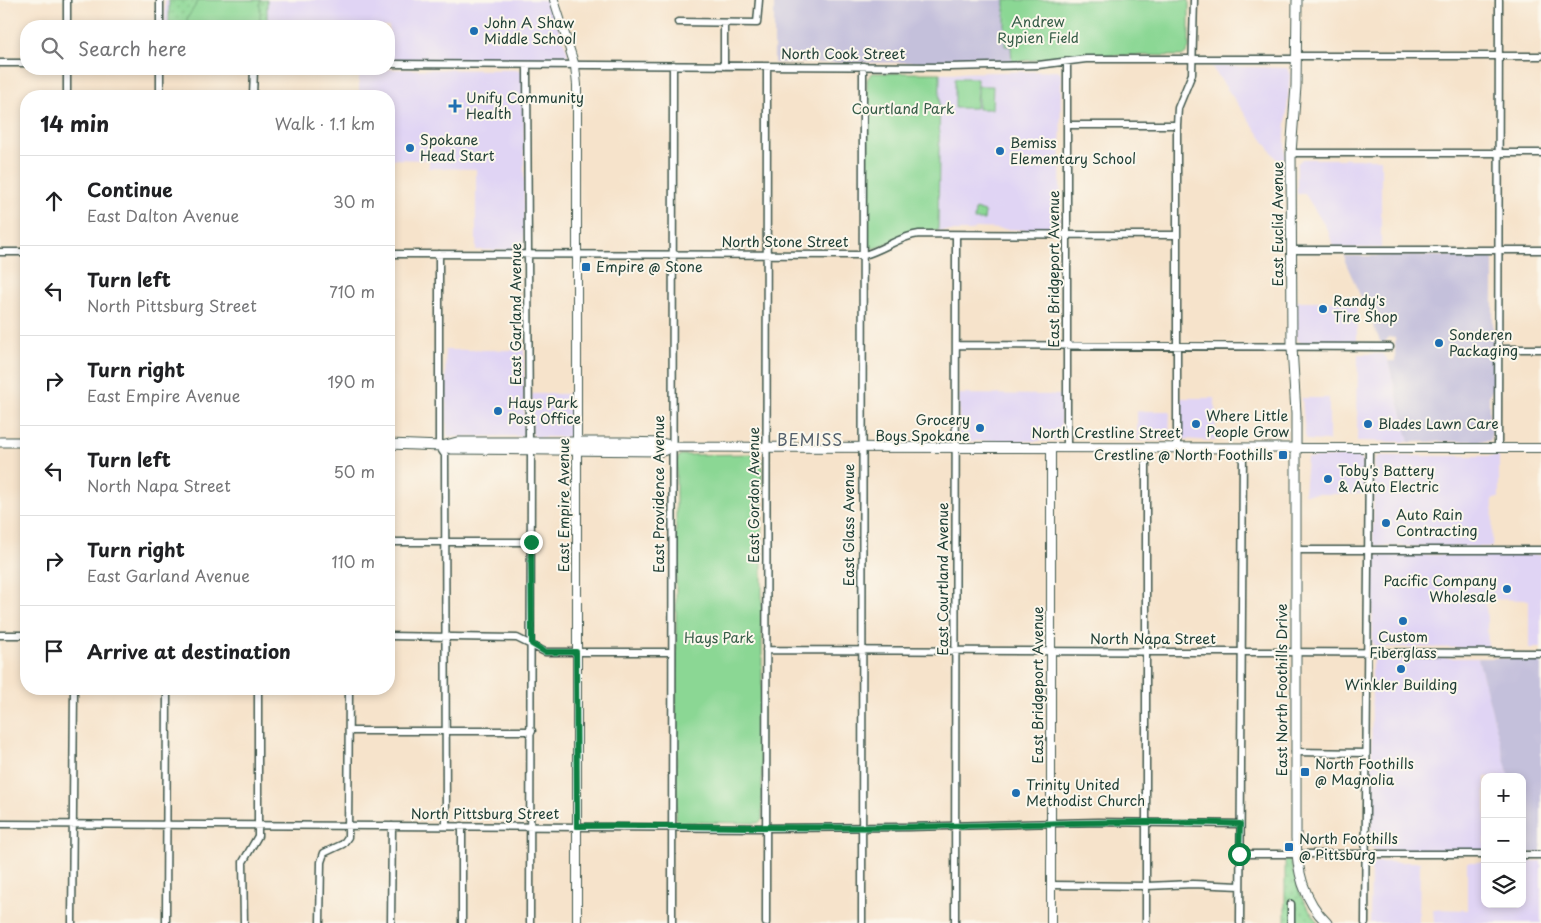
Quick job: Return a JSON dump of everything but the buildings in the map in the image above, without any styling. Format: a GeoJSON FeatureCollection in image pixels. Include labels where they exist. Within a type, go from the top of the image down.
{"type":"FeatureCollection","features":[{"type":"Feature","properties":{"kind":"main road","name":"East Euclid Avenue"},"geometry":{"type":"LineString","coordinates":[[1296,448],[1292,347],[1291,153],[1297,58],[1297,0]]}},
{"type":"Feature","properties":{"kind":"main road"},"geometry":{"type":"LineString","coordinates":[[0,442],[20,442]]}},
{"type":"Feature","properties":{"kind":"main road","name":"North Crestline Street"},"geometry":{"type":"LineString","coordinates":[[395,444],[441,446],[456,442],[530,446],[576,451],[663,451],[672,447]]}},
{"type":"Feature","properties":{"kind":"main road","name":"North Crestline Street"},"geometry":{"type":"LineString","coordinates":[[530,446],[576,442],[662,443],[672,447],[1296,448]]}},
{"type":"Feature","properties":{"kind":"main road","name":"East North Foothills Drive"},"geometry":{"type":"LineString","coordinates":[[1296,448],[1296,855],[1300,877],[1307,896],[1328,923]]}},
{"type":"Feature","properties":{"kind":"street"},"geometry":{"type":"LineString","coordinates":[[67,0],[67,20]]}},
{"type":"Feature","properties":{"kind":"street"},"geometry":{"type":"LineString","coordinates":[[160,0],[160,20]]}},
{"type":"Feature","properties":{"kind":"street","name":"East Empire Avenue"},"geometry":{"type":"LineString","coordinates":[[554,0],[575,66],[577,923]]}},
{"type":"Feature","properties":{"kind":"street"},"geometry":{"type":"LineString","coordinates":[[678,22],[757,23],[759,0]]}},
{"type":"Feature","properties":{"kind":"street"},"geometry":{"type":"LineString","coordinates":[[1176,447],[1176,125],[1178,108],[1192,74],[1194,60],[1194,0]]}},
{"type":"Feature","properties":{"kind":"street"},"geometry":{"type":"LineString","coordinates":[[1498,448],[1499,0]]}},
{"type":"Feature","properties":{"kind":"street"},"geometry":{"type":"LineString","coordinates":[[724,24],[724,66]]}},
{"type":"Feature","properties":{"kind":"street","name":"North Cook Street"},"geometry":{"type":"LineString","coordinates":[[395,64],[1005,66],[1086,58],[1194,60],[1541,56]]}},
{"type":"Feature","properties":{"kind":"street","name":"East Bridgeport Avenue"},"geometry":{"type":"LineString","coordinates":[[1066,447],[1067,61]]}},
{"type":"Feature","properties":{"kind":"street"},"geometry":{"type":"LineString","coordinates":[[0,63],[20,63]]}},
{"type":"Feature","properties":{"kind":"street","name":"East Providence Avenue"},"geometry":{"type":"LineString","coordinates":[[672,923],[673,65]]}},
{"type":"Feature","properties":{"kind":"street","name":"East Garland Avenue"},"geometry":{"type":"LineString","coordinates":[[527,66],[532,644],[530,923]]}},
{"type":"Feature","properties":{"kind":"street","name":"East Gordon Avenue"},"geometry":{"type":"LineString","coordinates":[[766,923],[767,66]]}},
{"type":"Feature","properties":{"kind":"street","name":"East Glass Avenue"},"geometry":{"type":"LineString","coordinates":[[862,923],[863,66]]}},
{"type":"Feature","properties":{"kind":"street"},"geometry":{"type":"LineString","coordinates":[[67,75],[67,90]]}},
{"type":"Feature","properties":{"kind":"street"},"geometry":{"type":"LineString","coordinates":[[160,75],[160,90]]}},
{"type":"Feature","properties":{"kind":"street"},"geometry":{"type":"LineString","coordinates":[[253,90],[254,75]]}},
{"type":"Feature","properties":{"kind":"street"},"geometry":{"type":"LineString","coordinates":[[1067,124],[1176,125]]}},
{"type":"Feature","properties":{"kind":"street"},"geometry":{"type":"LineString","coordinates":[[1291,153],[1541,153]]}},
{"type":"Feature","properties":{"kind":"street","name":"North Stone Street"},"geometry":{"type":"LineString","coordinates":[[395,254],[864,255],[911,235],[1177,235]]}},
{"type":"Feature","properties":{"kind":"street","name":"East Courtland Avenue"},"geometry":{"type":"LineString","coordinates":[[956,235],[956,923]]}},
{"type":"Feature","properties":{"kind":"street"},"geometry":{"type":"LineString","coordinates":[[1291,250],[1541,250]]}},
{"type":"Feature","properties":{"kind":"street"},"geometry":{"type":"LineString","coordinates":[[0,252],[20,252]]}},
{"type":"Feature","properties":{"kind":"street"},"geometry":{"type":"LineString","coordinates":[[439,254],[441,446],[446,455],[446,826]]}},
{"type":"Feature","properties":{"kind":"street"},"geometry":{"type":"LineString","coordinates":[[956,345],[1390,347]]}},
{"type":"Feature","properties":{"kind":"street"},"geometry":{"type":"LineString","coordinates":[[1499,349],[1541,349]]}},
{"type":"Feature","properties":{"kind":"street","name":"East Bridgeport Avenue"},"geometry":{"type":"LineString","coordinates":[[1051,447],[1051,923]]}},
{"type":"Feature","properties":{"kind":"street"},"geometry":{"type":"LineString","coordinates":[[1146,447],[1146,923]]}},
{"type":"Feature","properties":{"kind":"street"},"geometry":{"type":"LineString","coordinates":[[1240,923],[1243,448]]}},
{"type":"Feature","properties":{"kind":"street","name":"North Crestline Street"},"geometry":{"type":"LineString","coordinates":[[1296,448],[1541,448]]}},
{"type":"Feature","properties":{"kind":"street"},"geometry":{"type":"LineString","coordinates":[[1364,923],[1369,448]]}},
{"type":"Feature","properties":{"kind":"street"},"geometry":{"type":"LineString","coordinates":[[395,542],[531,542]]}},
{"type":"Feature","properties":{"kind":"street"},"geometry":{"type":"LineString","coordinates":[[1296,550],[1541,550]]}},
{"type":"Feature","properties":{"kind":"street"},"geometry":{"type":"LineString","coordinates":[[0,635],[20,636]]}},
{"type":"Feature","properties":{"kind":"street"},"geometry":{"type":"LineString","coordinates":[[395,636],[517,638],[545,652],[672,652]]}},
{"type":"Feature","properties":{"kind":"street","name":"North Napa Street"},"geometry":{"type":"LineString","coordinates":[[766,650],[862,652],[1242,650],[1541,653]]}},
{"type":"Feature","properties":{"kind":"street"},"geometry":{"type":"LineString","coordinates":[[72,923],[74,695]]}},
{"type":"Feature","properties":{"kind":"street"},"geometry":{"type":"LineString","coordinates":[[166,923],[167,695]]}},
{"type":"Feature","properties":{"kind":"street"},"geometry":{"type":"LineString","coordinates":[[244,923],[243,862],[258,836],[258,695]]}},
{"type":"Feature","properties":{"kind":"street"},"geometry":{"type":"LineString","coordinates":[[320,923],[321,862],[324,853],[343,844],[348,838],[349,695]]}},
{"type":"Feature","properties":{"kind":"street"},"geometry":{"type":"LineString","coordinates":[[349,731],[532,731]]}},
{"type":"Feature","properties":{"kind":"street"},"geometry":{"type":"LineString","coordinates":[[1295,752],[1366,753]]}},
{"type":"Feature","properties":{"kind":"street","name":"North Pittsburg Street"},"geometry":{"type":"LineString","coordinates":[[0,824],[767,828],[1146,822],[1240,824]]}},
{"type":"Feature","properties":{"kind":"street"},"geometry":{"type":"LineString","coordinates":[[391,923],[392,826]]}},
{"type":"Feature","properties":{"kind":"street"},"geometry":{"type":"LineString","coordinates":[[462,826],[462,923]]}},
{"type":"Feature","properties":{"kind":"street"},"geometry":{"type":"LineString","coordinates":[[1239,854],[1481,854]]}},
{"type":"Feature","properties":{"kind":"street"},"geometry":{"type":"LineString","coordinates":[[1526,855],[1541,855]]}},
{"type":"Feature","properties":{"kind":"street"},"geometry":{"type":"LineString","coordinates":[[1051,885],[1146,886],[1193,884],[1240,886]]}},
{"type":"Feature","properties":{"kind":"street"},"geometry":{"type":"LineString","coordinates":[[1291,904],[1291,923]]}},
{"type":"Feature","properties":{"kind":"shaded area","name":"John A Shaw Middle School"},"geometry":{"type":"Polygon","coordinates":[[[165,0],[548,0],[568,53],[566,59],[559,63],[452,62],[446,60],[395,62],[395,20],[165,20],[165,0]]]}},
{"type":"Feature","properties":{"kind":"shaded area"},"geometry":{"type":"Polygon","coordinates":[[[774,0],[1005,0],[1005,46],[1011,46],[1012,62],[774,63],[774,0]]]}},
{"type":"Feature","properties":{"kind":"shaded area"},"geometry":{"type":"Polygon","coordinates":[[[1211,66],[1287,68],[1290,75],[1285,135],[1285,171],[1211,66]]]}},
{"type":"Feature","properties":{"kind":"shaded area"},"geometry":{"type":"Polygon","coordinates":[[[395,69],[516,70],[524,72],[524,250],[476,250],[476,169],[429,168],[429,160],[395,159],[395,90],[359,90],[359,75],[395,75],[395,69]]]}},
{"type":"Feature","properties":{"kind":"shaded area","name":"Bemiss Elementary School"},"geometry":{"type":"Polygon","coordinates":[[[1058,71],[1061,74],[1060,231],[976,228],[970,231],[938,231],[940,73],[1058,71]]]}},
{"type":"Feature","properties":{"kind":"shaded area"},"geometry":{"type":"Polygon","coordinates":[[[1302,159],[1381,159],[1381,248],[1334,248],[1328,231],[1305,194],[1297,194],[1297,164],[1302,159]]]}},
{"type":"Feature","properties":{"kind":"shaded area"},"geometry":{"type":"Polygon","coordinates":[[[1345,256],[1488,256],[1493,259],[1493,389],[1489,396],[1489,428],[1493,427],[1490,441],[1409,442],[1388,361],[1395,361],[1395,338],[1389,337],[1383,344],[1380,341],[1345,261],[1345,256]]]}},
{"type":"Feature","properties":{"kind":"shaded area"},"geometry":{"type":"Polygon","coordinates":[[[1297,301],[1357,301],[1357,344],[1301,343],[1297,339],[1297,301]]]}},
{"type":"Feature","properties":{"kind":"shaded area"},"geometry":{"type":"Polygon","coordinates":[[[445,350],[524,350],[524,432],[522,436],[450,437],[447,435],[445,350]]]}},
{"type":"Feature","properties":{"kind":"shaded area"},"geometry":{"type":"Polygon","coordinates":[[[1358,354],[1382,354],[1387,358],[1409,442],[1357,441],[1358,354]]]}},
{"type":"Feature","properties":{"kind":"shaded area"},"geometry":{"type":"Polygon","coordinates":[[[532,394],[571,394],[571,433],[568,437],[535,437],[532,433],[532,394]]]}},
{"type":"Feature","properties":{"kind":"shaded area"},"geometry":{"type":"Polygon","coordinates":[[[959,394],[1061,395],[1061,437],[1056,441],[963,441],[959,435],[959,394]]]}},
{"type":"Feature","properties":{"kind":"shaded area"},"geometry":{"type":"Polygon","coordinates":[[[1181,398],[1215,398],[1216,441],[1183,439],[1181,398]]]}},
{"type":"Feature","properties":{"kind":"shaded area"},"geometry":{"type":"Polygon","coordinates":[[[1302,398],[1329,398],[1329,441],[1307,440],[1302,398]]]}},
{"type":"Feature","properties":{"kind":"shaded area"},"geometry":{"type":"Polygon","coordinates":[[[1137,411],[1170,411],[1169,440],[1137,441],[1137,411]]]}},
{"type":"Feature","properties":{"kind":"shaded area"},"geometry":{"type":"Polygon","coordinates":[[[1357,456],[1363,461],[1363,494],[1304,494],[1307,458],[1357,456]]]}},
{"type":"Feature","properties":{"kind":"shaded area"},"geometry":{"type":"Polygon","coordinates":[[[1378,456],[1499,456],[1499,498],[1493,498],[1492,547],[1376,546],[1373,540],[1374,462],[1378,456]]]}},
{"type":"Feature","properties":{"kind":"shaded area"},"geometry":{"type":"Polygon","coordinates":[[[1541,555],[1541,648],[1529,648],[1529,600],[1486,599],[1488,648],[1375,647],[1372,642],[1373,561],[1375,556],[1541,555]]]}},
{"type":"Feature","properties":{"kind":"shaded area"},"geometry":{"type":"Polygon","coordinates":[[[1375,658],[1478,658],[1508,773],[1481,773],[1481,852],[1377,851],[1371,847],[1372,665],[1375,658]]]}},
{"type":"Feature","properties":{"kind":"shaded area"},"geometry":{"type":"Polygon","coordinates":[[[1478,658],[1541,658],[1541,853],[1529,853],[1526,842],[1526,773],[1508,773],[1478,658]]]}},
{"type":"Feature","properties":{"kind":"shaded area"},"geometry":{"type":"Polygon","coordinates":[[[1526,861],[1541,861],[1541,923],[1434,923],[1433,909],[1467,910],[1467,862],[1481,862],[1481,908],[1526,908],[1526,861]]]}},
{"type":"Feature","properties":{"kind":"shaded area"},"geometry":{"type":"Polygon","coordinates":[[[1420,862],[1419,923],[1370,923],[1371,867],[1373,863],[1420,862]]]}},
{"type":"Feature","properties":{"kind":"green space"},"geometry":{"type":"Polygon","coordinates":[[[169,0],[267,0],[267,20],[169,20],[169,0]]]}},
{"type":"Feature","properties":{"kind":"green space"},"geometry":{"type":"Polygon","coordinates":[[[199,0],[260,0],[260,20],[187,20],[199,0]]]}},
{"type":"Feature","properties":{"kind":"green space","name":"Andrew Rypien Field"},"geometry":{"type":"Polygon","coordinates":[[[1005,0],[1189,0],[1189,49],[1182,56],[1090,55],[1012,62],[1011,46],[1005,46],[1005,0]]]}},
{"type":"Feature","properties":{"kind":"green space","name":"Courtland Park"},"geometry":{"type":"Polygon","coordinates":[[[872,73],[940,73],[938,231],[915,231],[877,248],[870,248],[865,241],[867,79],[872,73]]]}},
{"type":"Feature","properties":{"kind":"green space"},"geometry":{"type":"Polygon","coordinates":[[[955,78],[977,78],[976,108],[955,108],[955,78]]]}},
{"type":"Feature","properties":{"kind":"green space"},"geometry":{"type":"Polygon","coordinates":[[[978,86],[993,86],[992,109],[978,109],[978,86]]]}},
{"type":"Feature","properties":{"kind":"green space"},"geometry":{"type":"Polygon","coordinates":[[[975,209],[985,212],[984,220],[974,220],[975,209]]]}},
{"type":"Feature","properties":{"kind":"green space","name":"Hays Park"},"geometry":{"type":"Polygon","coordinates":[[[757,454],[762,460],[762,820],[758,823],[680,822],[676,819],[676,461],[680,455],[757,454]]]}},
{"type":"Feature","properties":{"kind":"green space"},"geometry":{"type":"Polygon","coordinates":[[[1285,860],[1290,860],[1300,895],[1318,923],[1285,923],[1285,860]]]}},
{"type":"Feature","properties":{"kind":"place","name":"John A Shaw Middle School"},"geometry":{"type":"Point","coordinates":[474,31]}},
{"type":"Feature","properties":{"kind":"place","name":"Unify Community Health"},"geometry":{"type":"Point","coordinates":[455,106]}},
{"type":"Feature","properties":{"kind":"place","name":"Spokane Head Start"},"geometry":{"type":"Point","coordinates":[410,148]}},
{"type":"Feature","properties":{"kind":"place","name":"Bemiss Elementary School"},"geometry":{"type":"Point","coordinates":[1000,151]}},
{"type":"Feature","properties":{"kind":"place","name":"Empire @ Stone"},"geometry":{"type":"Point","coordinates":[586,267]}},
{"type":"Feature","properties":{"kind":"place","name":"Randy's Tire Shop"},"geometry":{"type":"Point","coordinates":[1323,309]}},
{"type":"Feature","properties":{"kind":"place","name":"Sonderen Packaging"},"geometry":{"type":"Point","coordinates":[1439,343]}},
{"type":"Feature","properties":{"kind":"place","name":"Hays Park Post Office"},"geometry":{"type":"Point","coordinates":[498,411]}},
{"type":"Feature","properties":{"kind":"place","name":"Where Little People Grow"},"geometry":{"type":"Point","coordinates":[1196,424]}},
{"type":"Feature","properties":{"kind":"place","name":"Blades Lawn Care"},"geometry":{"type":"Point","coordinates":[1368,424]}},
{"type":"Feature","properties":{"kind":"place","name":"Grocery Boys Spokane"},"geometry":{"type":"Point","coordinates":[980,428]}},
{"type":"Feature","properties":{"kind":"place","name":"Crestline @ North Foothills"},"geometry":{"type":"Point","coordinates":[1283,455]}},
{"type":"Feature","properties":{"kind":"place","name":"Toby's Battery & Auto Electric"},"geometry":{"type":"Point","coordinates":[1328,479]}},
{"type":"Feature","properties":{"kind":"place","name":"Auto Rain Contracting"},"geometry":{"type":"Point","coordinates":[1386,523]}},
{"type":"Feature","properties":{"kind":"place","name":"Pacific Company Wholesale"},"geometry":{"type":"Point","coordinates":[1507,589]}},
{"type":"Feature","properties":{"kind":"place","name":"Custom Fiberglass"},"geometry":{"type":"Point","coordinates":[1403,621]}},
{"type":"Feature","properties":{"kind":"place","name":"Winkler Building"},"geometry":{"type":"Point","coordinates":[1401,669]}},
{"type":"Feature","properties":{"kind":"place","name":"North Foothills @ Magnolia"},"geometry":{"type":"Point","coordinates":[1305,772]}},
{"type":"Feature","properties":{"kind":"place","name":"Trinity United Methodist Church"},"geometry":{"type":"Point","coordinates":[1016,793]}},
{"type":"Feature","properties":{"kind":"place","name":"North Foothills @ Pittsburg"},"geometry":{"type":"Point","coordinates":[1289,847]}},
{"type":"Feature","properties":{"kind":"district","name":"BEMISS"},"geometry":{"type":"Point","coordinates":[810,440]}},
{"type":"Feature","properties":{"kind":"route"},"geometry":{"type":"LineString","coordinates":[[531,542],[532,644],[545,652],[576,652],[577,826],[767,828],[1195,822],[1240,824],[1239,854]]}}]}
